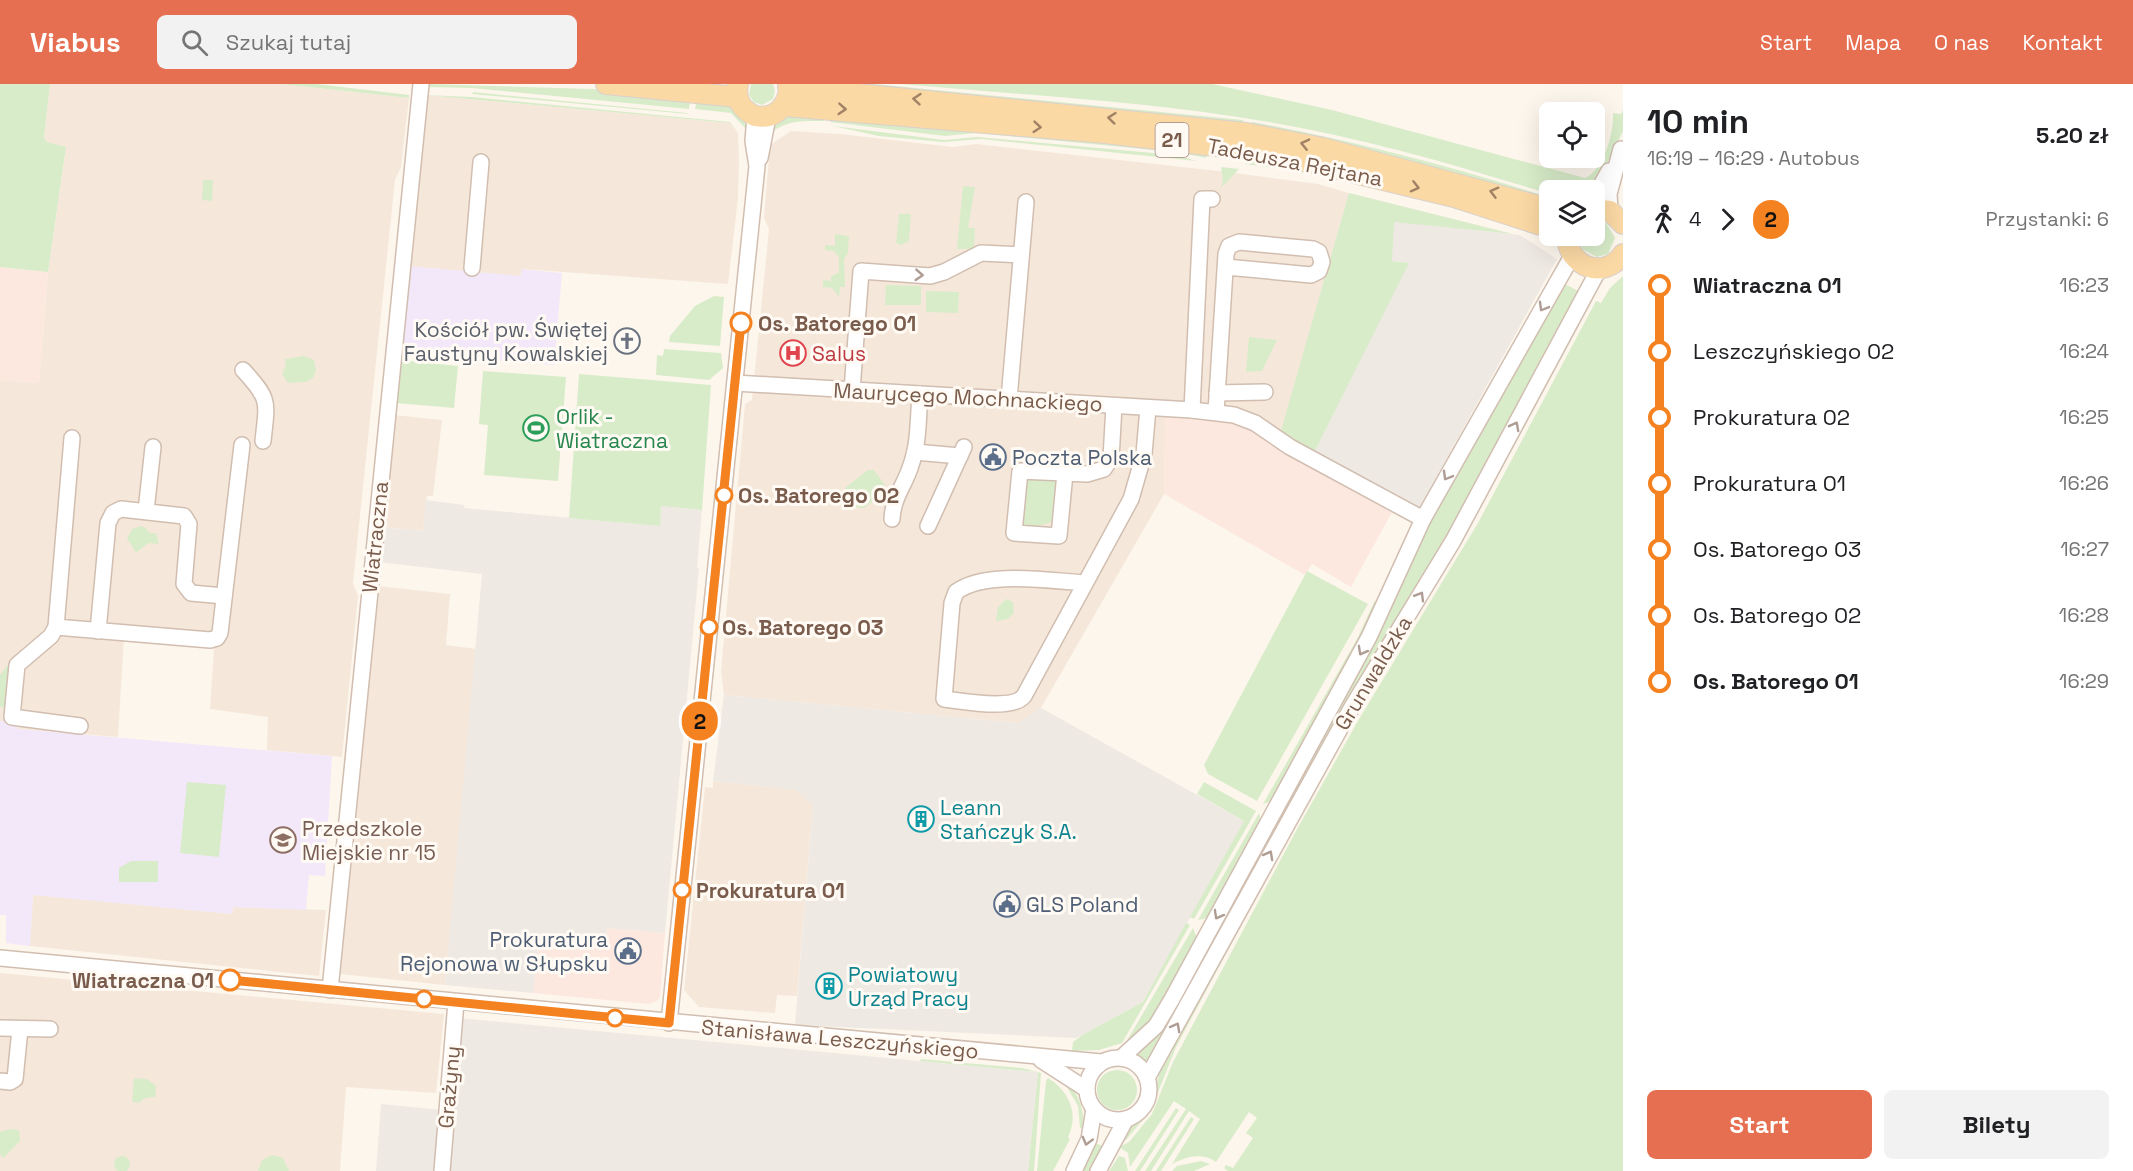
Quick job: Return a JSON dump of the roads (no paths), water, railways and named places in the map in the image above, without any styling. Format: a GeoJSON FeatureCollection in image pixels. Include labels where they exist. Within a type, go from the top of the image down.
{"type":"FeatureCollection","features":[{"type":"Feature","properties":{"kind":"main road"},"geometry":{"type":"LineString","coordinates":[[606,84],[737,90],[740,105],[776,102]]}},
{"type":"Feature","properties":{"kind":"main road","name":"Tadeusza Rejtana"},"geometry":{"type":"LineString","coordinates":[[776,102],[1246,133],[1323,148],[1539,206]]}},
{"type":"Feature","properties":{"kind":"main road","name":"Tadeusza Rejtana"},"geometry":{"type":"LineString","coordinates":[[776,102],[1127,135],[1267,152],[1454,197],[1539,224]]}},
{"type":"Feature","properties":{"kind":"main road"},"geometry":{"type":"LineString","coordinates":[[1570,246],[1572,256],[1579,263],[1599,269],[1616,263],[1623,254]]}},
{"type":"Feature","properties":{"kind":"street","name":"Wiatraczna"},"geometry":{"type":"LineString","coordinates":[[330,990],[421,84]]}},
{"type":"Feature","properties":{"kind":"street"},"geometry":{"type":"LineString","coordinates":[[669,1023],[756,166],[776,102]]}},
{"type":"Feature","properties":{"kind":"street"},"geometry":{"type":"LineString","coordinates":[[1604,180],[1622,147]]}},
{"type":"Feature","properties":{"kind":"street"},"geometry":{"type":"LineString","coordinates":[[1609,215],[1609,194],[1622,147]]}},
{"type":"Feature","properties":{"kind":"street"},"geometry":{"type":"LineString","coordinates":[[472,268],[481,162]]}},
{"type":"Feature","properties":{"kind":"street"},"geometry":{"type":"LineString","coordinates":[[1196,410],[1202,199],[1212,199]]}},
{"type":"Feature","properties":{"kind":"street"},"geometry":{"type":"LineString","coordinates":[[1009,399],[1026,202]]}},
{"type":"Feature","properties":{"kind":"street"},"geometry":{"type":"LineString","coordinates":[[1216,412],[1226,267],[1229,246],[1239,242],[1313,249],[1318,252],[1322,262],[1317,273],[1308,275],[1226,267]]}},
{"type":"Feature","properties":{"kind":"street"},"geometry":{"type":"LineString","coordinates":[[852,390],[861,272],[930,276],[944,272],[981,253],[1021,255]]}},
{"type":"Feature","properties":{"kind":"street","name":"Grunwaldzka"},"geometry":{"type":"LineString","coordinates":[[1121,1058],[1156,1026],[1172,999],[1369,637],[1423,519],[1572,256]]}},
{"type":"Feature","properties":{"kind":"street","name":"Grunwaldzka"},"geometry":{"type":"LineString","coordinates":[[1147,1078],[1352,707],[1454,541],[1599,269]]}},
{"type":"Feature","properties":{"kind":"street"},"geometry":{"type":"LineString","coordinates":[[243,370],[260,389],[266,401],[263,441]]}},
{"type":"Feature","properties":{"kind":"street","name":"Maurycego Mochnackiego"},"geometry":{"type":"LineString","coordinates":[[735,383],[1216,412],[1255,423],[1290,447],[1423,519]]}},
{"type":"Feature","properties":{"kind":"street"},"geometry":{"type":"LineString","coordinates":[[1218,393],[1265,392]]}},
{"type":"Feature","properties":{"kind":"street"},"geometry":{"type":"LineString","coordinates":[[892,519],[895,497],[910,470],[915,452],[920,394]]}},
{"type":"Feature","properties":{"kind":"street"},"geometry":{"type":"LineString","coordinates":[[1065,473],[1059,536],[1014,533],[1020,471],[1093,473],[1108,466],[1114,406]]}},
{"type":"Feature","properties":{"kind":"street"},"geometry":{"type":"LineString","coordinates":[[1085,583],[991,579],[960,589],[952,603],[944,699],[1007,704],[1020,701],[1085,583],[1136,486],[1144,454],[1148,408]]}},
{"type":"Feature","properties":{"kind":"street"},"geometry":{"type":"LineString","coordinates":[[72,438],[56,627],[51,636],[17,665],[12,717],[80,726]]}},
{"type":"Feature","properties":{"kind":"street"},"geometry":{"type":"LineString","coordinates":[[56,627],[212,640],[220,633],[242,445]]}},
{"type":"Feature","properties":{"kind":"street"},"geometry":{"type":"LineString","coordinates":[[146,511],[153,447]]}},
{"type":"Feature","properties":{"kind":"street"},"geometry":{"type":"LineString","coordinates":[[915,452],[962,452],[928,526]]}},
{"type":"Feature","properties":{"kind":"street"},"geometry":{"type":"LineString","coordinates":[[98,631],[109,520],[121,509],[178,514],[187,519],[184,584],[191,593],[224,596]]}},
{"type":"Feature","properties":{"kind":"street","name":"Stanisława Leszczyńskiego"},"geometry":{"type":"LineString","coordinates":[[0,958],[1101,1062]]}},
{"type":"Feature","properties":{"kind":"street","name":"Grażyny"},"geometry":{"type":"LineString","coordinates":[[442,1171],[456,1002]]}},
{"type":"Feature","properties":{"kind":"street"},"geometry":{"type":"LineString","coordinates":[[0,1028],[50,1029]]}},
{"type":"Feature","properties":{"kind":"street"},"geometry":{"type":"LineString","coordinates":[[0,1081],[10,1082],[15,1079],[20,1029]]}},
{"type":"Feature","properties":{"kind":"street","name":"Stanisława Leszczyńskiego"},"geometry":{"type":"LineString","coordinates":[[1036,1057],[1086,1089]]}},
{"type":"Feature","properties":{"kind":"street"},"geometry":{"type":"LineString","coordinates":[[1121,1058],[1132,1061],[1147,1078],[1149,1090],[1146,1103],[1138,1113],[1126,1119],[1114,1120],[1103,1117],[1094,1109],[1086,1089],[1094,1069],[1101,1062],[1121,1058]]}},
{"type":"Feature","properties":{"kind":"street"},"geometry":{"type":"LineString","coordinates":[[1074,1171],[1089,1139],[1094,1109]]}},
{"type":"Feature","properties":{"kind":"street"},"geometry":{"type":"LineString","coordinates":[[1098,1171],[1126,1119]]}},
{"type":"Feature","properties":{"kind":"place","name":"Os. Batorego 01"},"geometry":{"type":"Point","coordinates":[741,323]}},
{"type":"Feature","properties":{"kind":"place","name":"Kościół pw. Świętej Faustyny Kowalskiej"},"geometry":{"type":"Point","coordinates":[627,341]}},
{"type":"Feature","properties":{"kind":"place","name":"Salus"},"geometry":{"type":"Point","coordinates":[793,353]}},
{"type":"Feature","properties":{"kind":"place","name":"Orlik - Wiatraczna"},"geometry":{"type":"Point","coordinates":[536,428]}},
{"type":"Feature","properties":{"kind":"place","name":"Poczta Polska"},"geometry":{"type":"Point","coordinates":[993,457]}},
{"type":"Feature","properties":{"kind":"place","name":"Os. Batorego 02"},"geometry":{"type":"Point","coordinates":[724,495]}},
{"type":"Feature","properties":{"kind":"place","name":"Os. Batorego 03"},"geometry":{"type":"Point","coordinates":[709,627]}},
{"type":"Feature","properties":{"kind":"place","name":"Leann Stańczyk S.A."},"geometry":{"type":"Point","coordinates":[921,819]}},
{"type":"Feature","properties":{"kind":"place","name":"Przedszkole Miejskie nr 15"},"geometry":{"type":"Point","coordinates":[283,840]}},
{"type":"Feature","properties":{"kind":"place","name":"Prokuratura 01"},"geometry":{"type":"Point","coordinates":[682,890]}},
{"type":"Feature","properties":{"kind":"place","name":"GLS Poland"},"geometry":{"type":"Point","coordinates":[1007,904]}},
{"type":"Feature","properties":{"kind":"place","name":"Prokuratura Rejonowa w Słupsku"},"geometry":{"type":"Point","coordinates":[628,951]}},
{"type":"Feature","properties":{"kind":"place","name":"Wiatraczna 01"},"geometry":{"type":"Point","coordinates":[230,980]}},
{"type":"Feature","properties":{"kind":"place","name":"Powiatowy Urząd Pracy"},"geometry":{"type":"Point","coordinates":[829,986]}}]}
